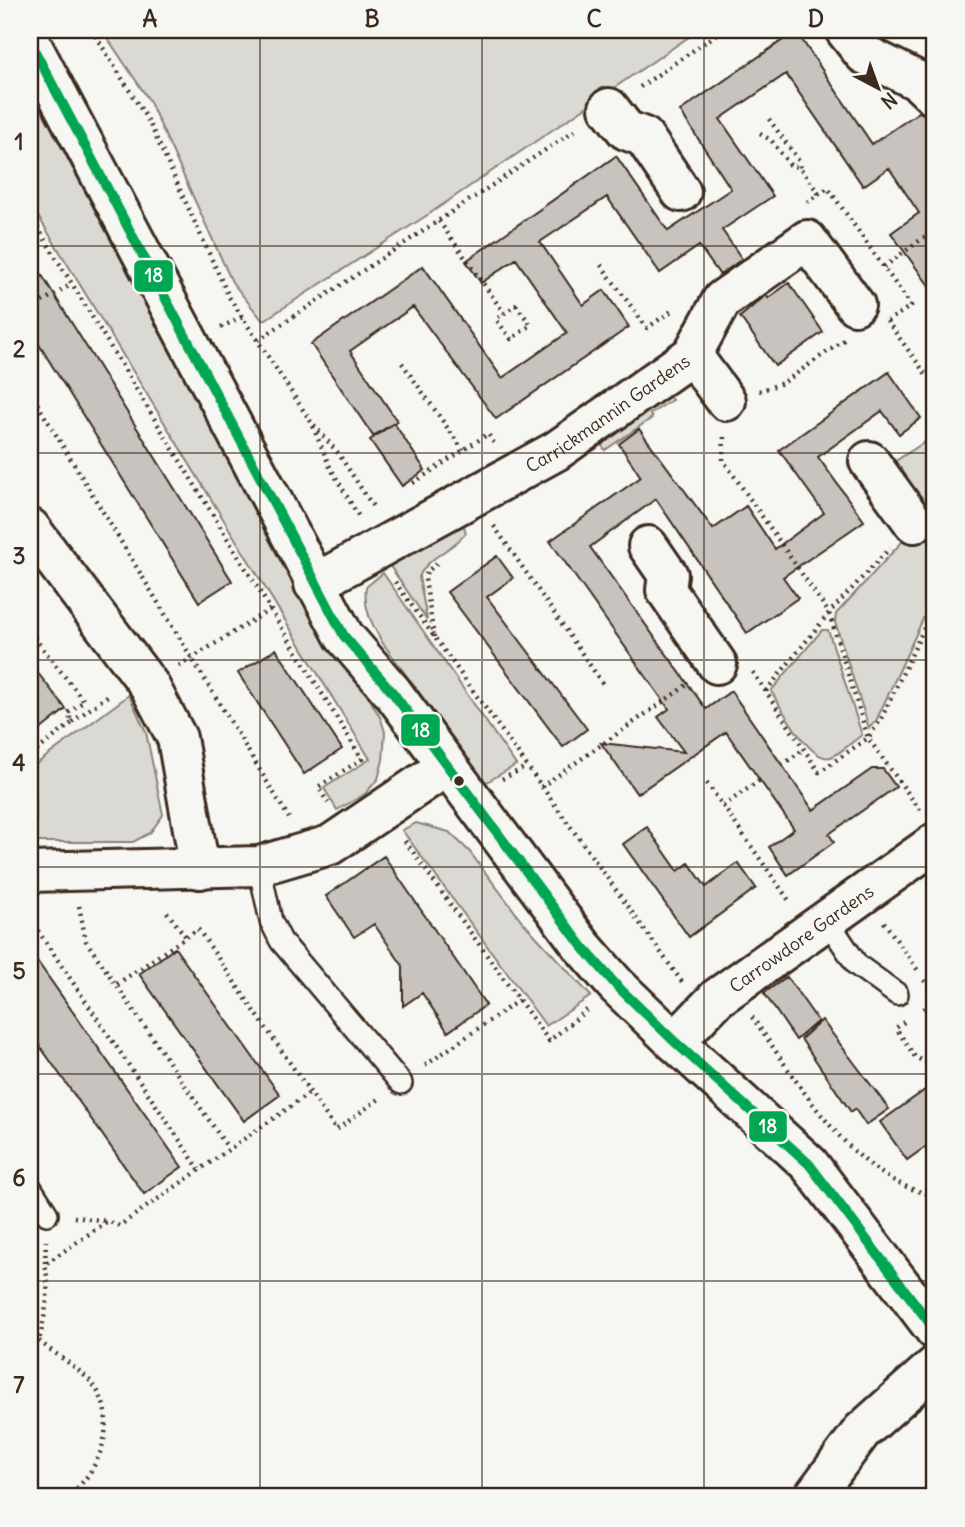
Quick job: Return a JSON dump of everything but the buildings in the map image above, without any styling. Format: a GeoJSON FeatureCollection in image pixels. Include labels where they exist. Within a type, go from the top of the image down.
{"type":"FeatureCollection","features":[{"type":"Feature","properties":{"kind":"street"},"geometry":{"type":"LineString","coordinates":[[845,30],[864,54],[918,81],[935,97]]}},
{"type":"Feature","properties":{"kind":"street"},"geometry":{"type":"LineString","coordinates":[[30,42],[205,369],[314,584],[344,636],[393,694],[582,946],[675,1042],[809,1164],[935,1330]]}},
{"type":"Feature","properties":{"kind":"street"},"geometry":{"type":"LineString","coordinates":[[609,108],[625,130],[644,137],[681,192]]}},
{"type":"Feature","properties":{"kind":"street","name":"Carrickmannin Gardens"},"geometry":{"type":"LineString","coordinates":[[314,584],[556,451],[692,355],[722,300],[807,240],[864,321]]}},
{"type":"Feature","properties":{"kind":"street"},"geometry":{"type":"LineString","coordinates":[[692,355],[726,401]]}},
{"type":"Feature","properties":{"kind":"street"},"geometry":{"type":"LineString","coordinates":[[869,461],[914,523]]}},
{"type":"Feature","properties":{"kind":"street"},"geometry":{"type":"LineString","coordinates":[[30,528],[149,685],[177,738],[200,869]]}},
{"type":"Feature","properties":{"kind":"street"},"geometry":{"type":"LineString","coordinates":[[648,546],[668,575],[666,590],[717,664]]}},
{"type":"Feature","properties":{"kind":"street"},"geometry":{"type":"LineString","coordinates":[[30,872],[259,866],[330,845],[447,766]]}},
{"type":"Feature","properties":{"kind":"street","name":"Carrowdore Gardens"},"geometry":{"type":"LineString","coordinates":[[675,1042],[707,1007],[864,894],[932,832]]}},
{"type":"Feature","properties":{"kind":"street"},"geometry":{"type":"LineString","coordinates":[[813,1497],[862,1431],[935,1366]]}},
{"type":"Feature","properties":{"kind":"lane"},"geometry":{"type":"LineString","coordinates":[[259,866],[271,921],[281,941],[401,1083]]}},
{"type":"Feature","properties":{"kind":"lane"},"geometry":{"type":"LineString","coordinates":[[819,926],[857,965],[897,995]]}},
{"type":"Feature","properties":{"kind":"lane"},"geometry":{"type":"LineString","coordinates":[[30,1187],[47,1214]]}},
{"type":"Feature","properties":{"kind":"path"},"geometry":{"type":"LineString","coordinates":[[92,30],[149,122],[229,297],[311,422],[338,453],[374,509],[386,502]]}},
{"type":"Feature","properties":{"kind":"path"},"geometry":{"type":"LineString","coordinates":[[258,340],[723,30]]}},
{"type":"Feature","properties":{"kind":"path"},"geometry":{"type":"LineString","coordinates":[[769,120],[819,194]]}},
{"type":"Feature","properties":{"kind":"path"},"geometry":{"type":"LineString","coordinates":[[760,134],[771,140],[790,165],[801,169]]}},
{"type":"Feature","properties":{"kind":"path"},"geometry":{"type":"LineString","coordinates":[[811,200],[828,188],[911,306],[864,321],[783,383],[726,401],[723,460],[829,613],[868,738],[932,832]]}},
{"type":"Feature","properties":{"kind":"path"},"geometry":{"type":"LineString","coordinates":[[30,215],[362,758],[318,786],[348,834]]}},
{"type":"Feature","properties":{"kind":"path"},"geometry":{"type":"LineString","coordinates":[[439,220],[504,313]]}},
{"type":"Feature","properties":{"kind":"path"},"geometry":{"type":"LineString","coordinates":[[884,267],[935,229]]}},
{"type":"Feature","properties":{"kind":"path"},"geometry":{"type":"LineString","coordinates":[[601,265],[646,328]]}},
{"type":"Feature","properties":{"kind":"path"},"geometry":{"type":"LineString","coordinates":[[30,309],[72,284]]}},
{"type":"Feature","properties":{"kind":"path"},"geometry":{"type":"LineString","coordinates":[[516,304],[531,325],[511,340],[496,319],[504,313],[516,304]]}},
{"type":"Feature","properties":{"kind":"path"},"geometry":{"type":"LineString","coordinates":[[864,321],[925,373],[935,375]]}},
{"type":"Feature","properties":{"kind":"path"},"geometry":{"type":"LineString","coordinates":[[402,363],[463,450]]}},
{"type":"Feature","properties":{"kind":"path"},"geometry":{"type":"LineString","coordinates":[[30,393],[193,657],[308,852]]}},
{"type":"Feature","properties":{"kind":"path"},"geometry":{"type":"LineString","coordinates":[[311,422],[330,467],[361,520]]}},
{"type":"Feature","properties":{"kind":"path"},"geometry":{"type":"LineString","coordinates":[[408,487],[488,434],[514,474]]}},
{"type":"Feature","properties":{"kind":"path"},"geometry":{"type":"LineString","coordinates":[[482,529],[491,522]]}},
{"type":"Feature","properties":{"kind":"path"},"geometry":{"type":"LineString","coordinates":[[765,691],[829,613],[914,523]]}},
{"type":"Feature","properties":{"kind":"path"},"geometry":{"type":"LineString","coordinates":[[503,541],[605,687]]}},
{"type":"Feature","properties":{"kind":"path"},"geometry":{"type":"LineString","coordinates":[[434,638],[425,579],[427,572],[443,558]]}},
{"type":"Feature","properties":{"kind":"path"},"geometry":{"type":"LineString","coordinates":[[391,576],[680,980],[707,1007]]}},
{"type":"Feature","properties":{"kind":"path"},"geometry":{"type":"LineString","coordinates":[[541,787],[717,664],[748,665],[819,772],[868,738],[881,719],[935,605]]}},
{"type":"Feature","properties":{"kind":"path"},"geometry":{"type":"LineString","coordinates":[[193,657],[271,610]]}},
{"type":"Feature","properties":{"kind":"path"},"geometry":{"type":"LineString","coordinates":[[30,632],[84,701],[68,713],[72,723]]}},
{"type":"Feature","properties":{"kind":"path"},"geometry":{"type":"LineString","coordinates":[[30,756],[104,698]]}},
{"type":"Feature","properties":{"kind":"path"},"geometry":{"type":"LineString","coordinates":[[782,765],[804,749]]}},
{"type":"Feature","properties":{"kind":"path"},"geometry":{"type":"LineString","coordinates":[[723,806],[760,780]]}},
{"type":"Feature","properties":{"kind":"path"},"geometry":{"type":"LineString","coordinates":[[707,783],[819,926]]}},
{"type":"Feature","properties":{"kind":"path"},"geometry":{"type":"LineString","coordinates":[[402,836],[549,1041],[617,985]]}},
{"type":"Feature","properties":{"kind":"path"},"geometry":{"type":"LineString","coordinates":[[71,871],[86,940],[228,1148]]}},
{"type":"Feature","properties":{"kind":"path"},"geometry":{"type":"LineString","coordinates":[[864,894],[935,998],[896,1028],[915,1057],[930,1065]]}},
{"type":"Feature","properties":{"kind":"path"},"geometry":{"type":"LineString","coordinates":[[167,912],[186,937]]}},
{"type":"Feature","properties":{"kind":"path"},"geometry":{"type":"LineString","coordinates":[[30,919],[198,1169]]}},
{"type":"Feature","properties":{"kind":"path"},"geometry":{"type":"LineString","coordinates":[[117,984],[198,929],[336,1129],[519,1000]]}},
{"type":"Feature","properties":{"kind":"path"},"geometry":{"type":"LineString","coordinates":[[753,1018],[838,1136],[864,1159],[901,1183],[933,1194],[935,1188]]}},
{"type":"Feature","properties":{"kind":"path"},"geometry":{"type":"LineString","coordinates":[[30,1347],[39,1341],[49,1285],[45,1264],[108,1221],[119,1226],[310,1093]]}},
{"type":"Feature","properties":{"kind":"path"},"geometry":{"type":"LineString","coordinates":[[39,1341],[91,1382],[106,1416],[100,1458],[77,1490],[66,1497]]}},
{"type":"Feature","properties":{"kind":"shaded area"},"geometry":{"type":"Polygon","coordinates":[[[102,30],[699,30],[429,214],[263,321],[232,282],[149,100],[102,30]]]}},
{"type":"Feature","properties":{"kind":"shaded area"},"geometry":{"type":"Polygon","coordinates":[[[30,88],[276,551],[325,636],[381,719],[385,732],[383,760],[378,779],[365,794],[337,810],[324,788],[370,759],[30,203],[30,88]]]}},
{"type":"Feature","properties":{"kind":"shaded area"},"geometry":{"type":"Polygon","coordinates":[[[667,393],[672,400],[650,414],[652,418],[605,450],[598,439],[667,393]]]}},
{"type":"Feature","properties":{"kind":"shaded area"},"geometry":{"type":"Polygon","coordinates":[[[931,438],[935,445],[935,504],[927,510],[894,462],[931,438]]]}},
{"type":"Feature","properties":{"kind":"shaded area"},"geometry":{"type":"Polygon","coordinates":[[[935,514],[935,593],[876,721],[869,728],[835,622],[836,614],[910,533],[935,514]]]}},
{"type":"Feature","properties":{"kind":"shaded area"},"geometry":{"type":"Polygon","coordinates":[[[463,523],[466,533],[434,558],[419,577],[427,620],[388,563],[463,523]]]}},
{"type":"Feature","properties":{"kind":"shaded area"},"geometry":{"type":"Polygon","coordinates":[[[383,573],[516,765],[485,783],[382,642],[369,616],[365,595],[366,587],[383,573]]]}},
{"type":"Feature","properties":{"kind":"shaded area"},"geometry":{"type":"Polygon","coordinates":[[[822,630],[828,630],[862,735],[831,757],[823,757],[805,743],[771,691],[822,630]]]}},
{"type":"Feature","properties":{"kind":"shaded area"},"geometry":{"type":"Polygon","coordinates":[[[129,695],[146,732],[163,815],[150,833],[133,842],[36,842],[36,800],[31,768],[129,695]]]}},
{"type":"Feature","properties":{"kind":"shaded area"},"geometry":{"type":"Polygon","coordinates":[[[416,823],[449,832],[469,851],[522,921],[591,996],[546,1026],[402,830],[416,823]]]}},
{"type":"Feature","properties":{"kind":"transit line","name":"18"},"geometry":{"type":"LineString","coordinates":[[30,42],[344,636],[393,693],[582,946],[616,985],[675,1042],[809,1164],[935,1330]]}}]}
